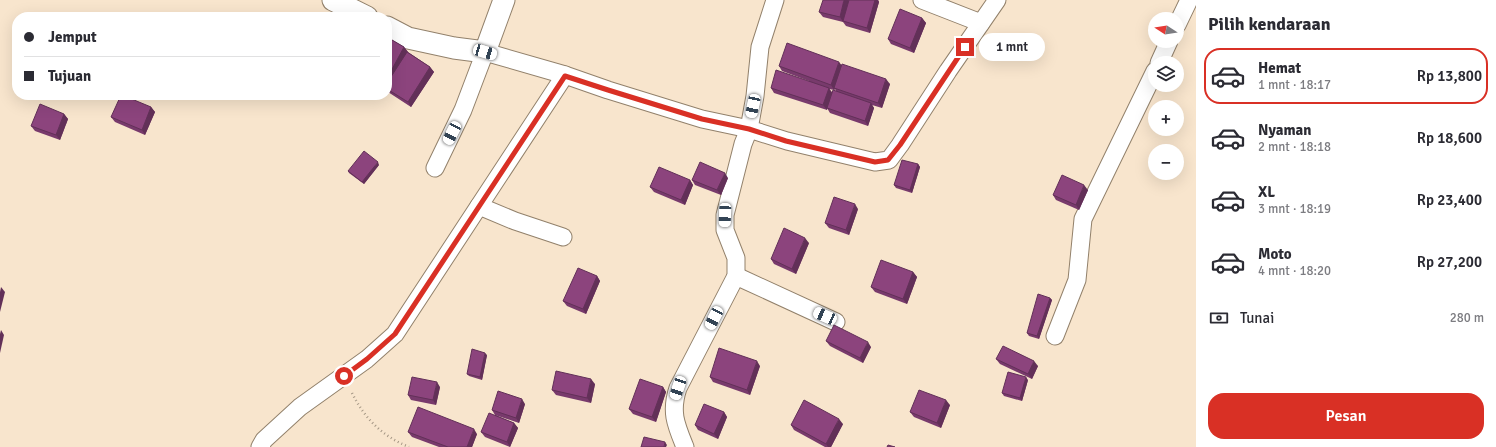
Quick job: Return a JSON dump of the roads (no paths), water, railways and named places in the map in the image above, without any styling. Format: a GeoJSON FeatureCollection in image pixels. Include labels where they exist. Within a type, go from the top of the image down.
{"type":"FeatureCollection","features":[{"type":"Feature","properties":{"kind":"street"},"geometry":{"type":"LineString","coordinates":[[333,0],[357,12]]}},
{"type":"Feature","properties":{"kind":"street"},"geometry":{"type":"LineString","coordinates":[[434,168],[463,110],[504,0]]}},
{"type":"Feature","properties":{"kind":"street"},"geometry":{"type":"LineString","coordinates":[[685,447],[675,423],[673,409],[674,399],[678,388],[736,276],[736,258],[725,230],[725,215],[743,144],[749,129],[755,96],[760,47],[775,0]]}},
{"type":"Feature","properties":{"kind":"street"},"geometry":{"type":"LineString","coordinates":[[922,0],[981,23]]}},
{"type":"Feature","properties":{"kind":"street"},"geometry":{"type":"LineString","coordinates":[[392,30],[408,38],[454,48],[485,52],[702,119],[749,129],[786,141],[875,162],[888,160],[900,145],[948,71],[997,0]]}},
{"type":"Feature","properties":{"kind":"street"},"geometry":{"type":"LineString","coordinates":[[1183,12],[1189,0]]}},
{"type":"Feature","properties":{"kind":"street"},"geometry":{"type":"LineString","coordinates":[[260,447],[264,440],[300,407],[367,359],[395,334],[565,76]]}},
{"type":"Feature","properties":{"kind":"street"},"geometry":{"type":"LineString","coordinates":[[1055,336],[1077,280],[1082,220],[1148,84]]}},
{"type":"Feature","properties":{"kind":"street"},"geometry":{"type":"LineString","coordinates":[[479,206],[515,221],[563,237]]}},
{"type":"Feature","properties":{"kind":"street"},"geometry":{"type":"LineString","coordinates":[[736,276],[836,322]]}}]}
